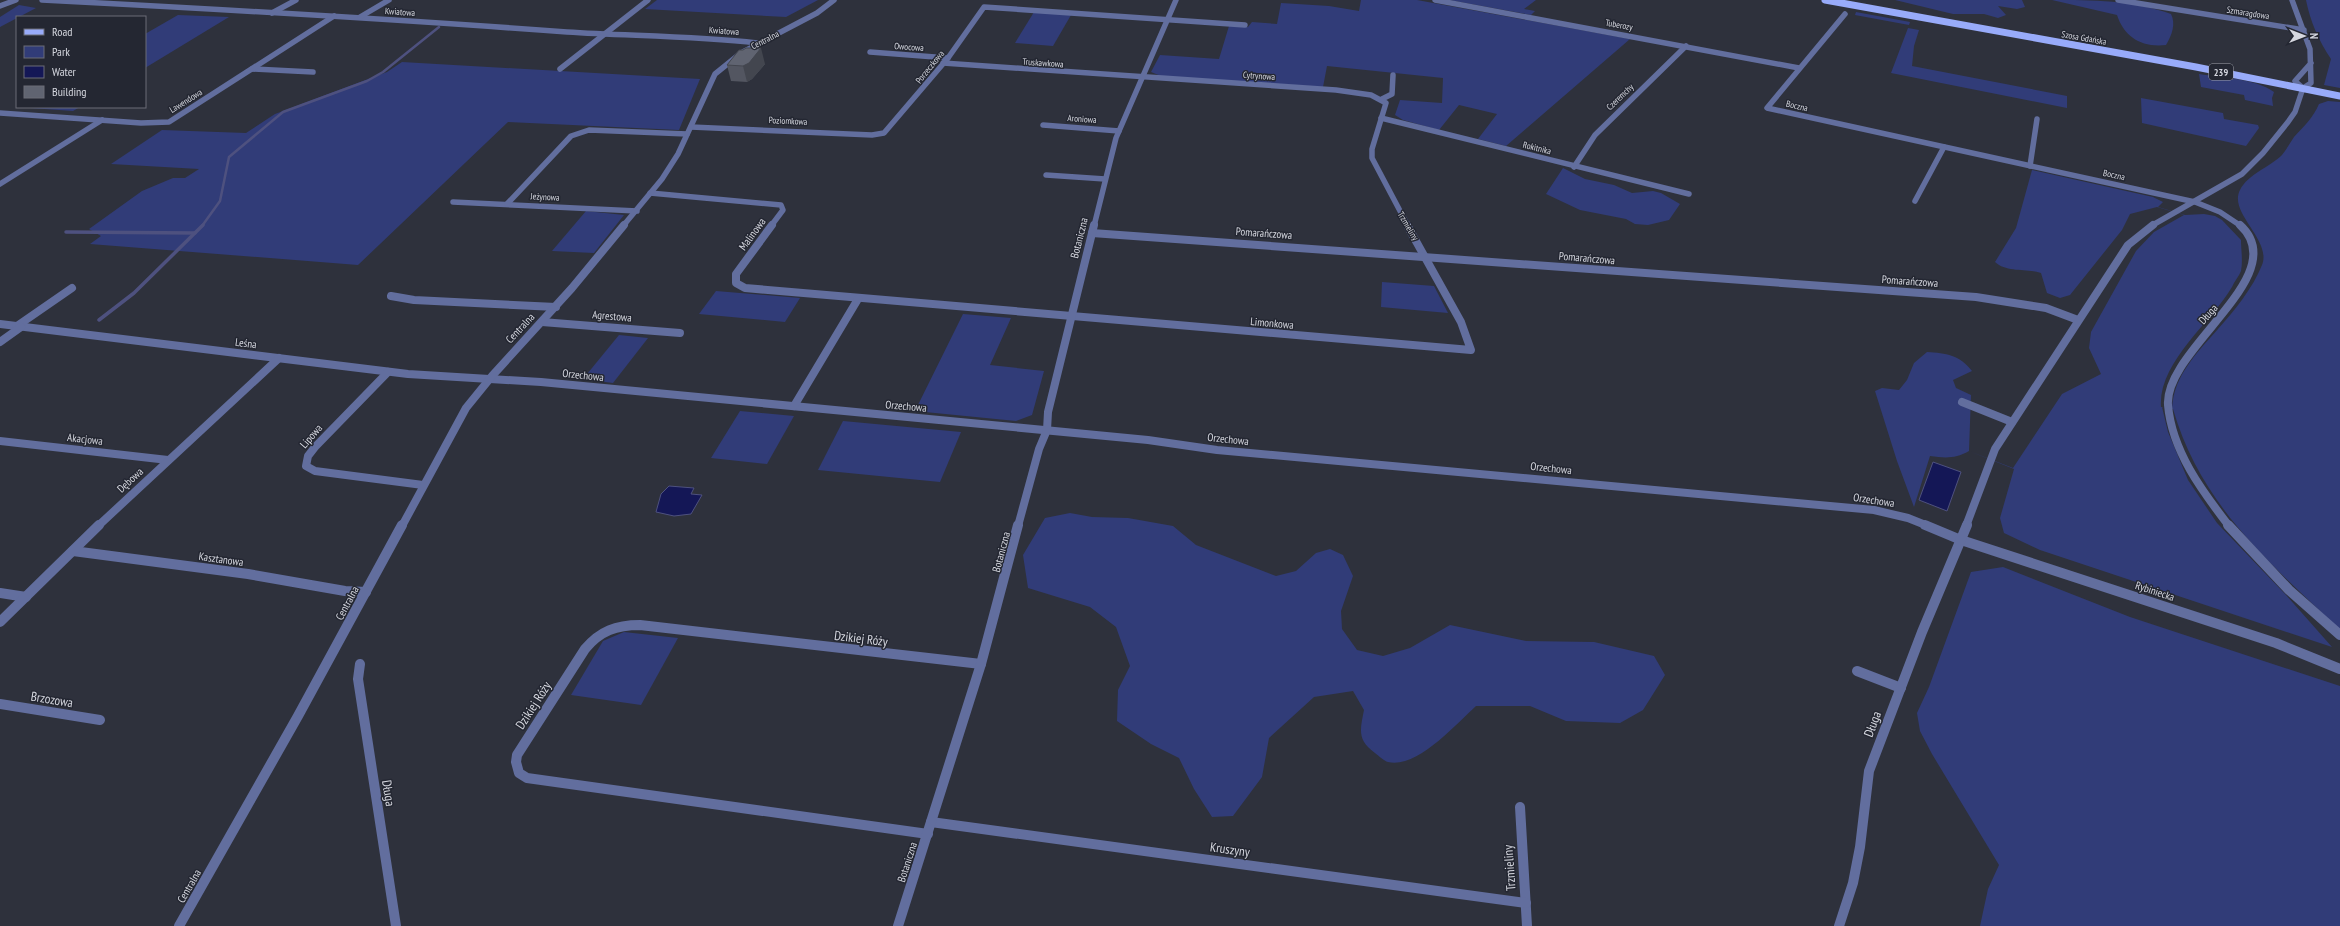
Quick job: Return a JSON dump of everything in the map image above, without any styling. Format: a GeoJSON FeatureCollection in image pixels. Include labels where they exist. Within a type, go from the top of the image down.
{"type":"FeatureCollection","features":[{"type":"Feature","properties":{"kind":"main road","name":"Szosa Gdańska"},"geometry":{"type":"LineString","coordinates":[[1825,0],[2340,96]]}},
{"type":"Feature","properties":{"kind":"street"},"geometry":{"type":"LineString","coordinates":[[0,6],[16,0]]}},
{"type":"Feature","properties":{"kind":"street","name":"Kwiatowa"},"geometry":{"type":"LineString","coordinates":[[42,0],[360,17],[602,34],[700,37],[757,44]]}},
{"type":"Feature","properties":{"kind":"street"},"geometry":{"type":"LineString","coordinates":[[272,13],[296,0]]}},
{"type":"Feature","properties":{"kind":"street"},"geometry":{"type":"LineString","coordinates":[[360,17],[389,0]]}},
{"type":"Feature","properties":{"kind":"street"},"geometry":{"type":"LineString","coordinates":[[560,69],[602,34],[648,0]]}},
{"type":"Feature","properties":{"kind":"street","name":"Centralna"},"geometry":{"type":"LineString","coordinates":[[179,926],[298,716],[466,408],[637,211],[678,154],[715,74],[727,62],[757,44],[817,13],[834,0]]}},
{"type":"Feature","properties":{"kind":"street","name":"Botaniczna"},"geometry":{"type":"LineString","coordinates":[[898,926],[981,664],[1039,449],[1047,430],[1048,412],[1070,317],[1119,130],[1176,0]]}},
{"type":"Feature","properties":{"kind":"street","name":"Tuberozy"},"geometry":{"type":"LineString","coordinates":[[1435,0],[1799,68]]}},
{"type":"Feature","properties":{"kind":"street","name":"Szmaragdowa"},"geometry":{"type":"LineString","coordinates":[[2118,0],[2304,30]]}},
{"type":"Feature","properties":{"kind":"street"},"geometry":{"type":"LineString","coordinates":[[2195,202],[2242,174],[2263,153],[2295,112],[2303,88],[2311,83],[2314,71],[2311,63],[2312,54],[2304,30],[2293,8],[2292,0]]}},
{"type":"Feature","properties":{"kind":"street","name":"Porzeczkowa"},"geometry":{"type":"LineString","coordinates":[[884,133],[948,58],[984,7],[1167,20]]}},
{"type":"Feature","properties":{"kind":"street","name":"Boczna"},"geometry":{"type":"LineString","coordinates":[[1845,14],[1767,108],[2195,202]]}},
{"type":"Feature","properties":{"kind":"street","name":"Lawendowa"},"geometry":{"type":"LineString","coordinates":[[0,113],[102,120],[169,122],[334,16]]}},
{"type":"Feature","properties":{"kind":"street"},"geometry":{"type":"LineString","coordinates":[[1167,20],[1245,25]]}},
{"type":"Feature","properties":{"kind":"street","name":"Czeremchy"},"geometry":{"type":"LineString","coordinates":[[1574,167],[1595,135],[1686,46]]}},
{"type":"Feature","properties":{"kind":"street","name":"Owocowa"},"geometry":{"type":"LineString","coordinates":[[870,52],[948,58]]}},
{"type":"Feature","properties":{"kind":"street","name":"Truskawkowa"},"geometry":{"type":"LineString","coordinates":[[943,63],[1142,77]]}},
{"type":"Feature","properties":{"kind":"street"},"geometry":{"type":"LineString","coordinates":[[2303,88],[2295,81],[2311,63]]}},
{"type":"Feature","properties":{"kind":"street"},"geometry":{"type":"LineString","coordinates":[[252,69],[312,72]]}},
{"type":"Feature","properties":{"kind":"street"},"geometry":{"type":"LineString","coordinates":[[1382,99],[1392,94],[1393,75]]}},
{"type":"Feature","properties":{"kind":"street","name":"Cytrynowa"},"geometry":{"type":"LineString","coordinates":[[1142,77],[1375,96],[1382,99]]}},
{"type":"Feature","properties":{"kind":"street","name":"Trzmieliny"},"geometry":{"type":"LineString","coordinates":[[1382,99],[1386,103],[1372,149],[1372,158],[1408,229],[1426,256],[1460,319],[1472,350]]}},
{"type":"Feature","properties":{"kind":"street","name":"Rokitnika"},"geometry":{"type":"LineString","coordinates":[[1381,118],[1688,194]]}},
{"type":"Feature","properties":{"kind":"street"},"geometry":{"type":"LineString","coordinates":[[2030,166],[2037,119]]}},
{"type":"Feature","properties":{"kind":"street"},"geometry":{"type":"LineString","coordinates":[[0,184],[102,120]]}},
{"type":"Feature","properties":{"kind":"street","name":"Aroniowa"},"geometry":{"type":"LineString","coordinates":[[1044,125],[1119,130]]}},
{"type":"Feature","properties":{"kind":"street","name":"Poziomkowa"},"geometry":{"type":"LineString","coordinates":[[691,127],[884,133]]}},
{"type":"Feature","properties":{"kind":"street"},"geometry":{"type":"LineString","coordinates":[[507,204],[571,136],[579,132],[589,130],[687,134]]}},
{"type":"Feature","properties":{"kind":"street"},"geometry":{"type":"LineString","coordinates":[[1915,201],[1944,147]]}},
{"type":"Feature","properties":{"kind":"street"},"geometry":{"type":"LineString","coordinates":[[1046,175],[1105,179]]}},
{"type":"Feature","properties":{"kind":"street","name":"Malinowa"},"geometry":{"type":"LineString","coordinates":[[650,193],[781,205],[783,210],[736,274],[736,283],[751,289],[1070,317]]}},
{"type":"Feature","properties":{"kind":"street","name":"Jeżynowa"},"geometry":{"type":"LineString","coordinates":[[453,202],[637,211]]}},
{"type":"Feature","properties":{"kind":"street","name":"Długa"},"geometry":{"type":"LineString","coordinates":[[1838,926],[1853,883],[1860,847],[1864,805],[1870,771],[1922,632],[1961,540],[1995,448],[2128,245],[2149,227],[2195,202],[2217,210],[2240,224],[2252,243],[2251,263],[2238,297],[2193,348],[2174,378],[2169,390],[2168,404],[2174,432],[2188,466],[2208,500],[2234,534],[2314,614],[2340,635]]}},
{"type":"Feature","properties":{"kind":"street","name":"Pomarańczowa"},"geometry":{"type":"LineString","coordinates":[[1092,233],[1976,297],[2046,308],[2078,320]]}},
{"type":"Feature","properties":{"kind":"street"},"geometry":{"type":"LineString","coordinates":[[0,342],[19,326],[72,288]]}},
{"type":"Feature","properties":{"kind":"street","name":"Centralna"},"geometry":{"type":"LineString","coordinates":[[391,296],[414,300],[556,306]]}},
{"type":"Feature","properties":{"kind":"street"},"geometry":{"type":"LineString","coordinates":[[794,406],[858,299]]}},
{"type":"Feature","properties":{"kind":"street","name":"Limonkowa"},"geometry":{"type":"LineString","coordinates":[[1070,317],[1472,350]]}},
{"type":"Feature","properties":{"kind":"street","name":"Agrestowa"},"geometry":{"type":"LineString","coordinates":[[542,322],[680,333]]}},
{"type":"Feature","properties":{"kind":"street","name":"Leśna"},"geometry":{"type":"LineString","coordinates":[[0,324],[388,372],[489,380]]}},
{"type":"Feature","properties":{"kind":"street","name":"Dębowa"},"geometry":{"type":"LineString","coordinates":[[0,622],[168,460],[279,358]]}},
{"type":"Feature","properties":{"kind":"street","name":"Lipowa"},"geometry":{"type":"LineString","coordinates":[[388,372],[308,456],[306,466],[315,471],[423,485]]}},
{"type":"Feature","properties":{"kind":"street","name":"Orzechowa"},"geometry":{"type":"LineString","coordinates":[[489,380],[541,382],[1148,440],[1217,450],[1874,510],[1908,518],[1961,540]]}},
{"type":"Feature","properties":{"kind":"street"},"geometry":{"type":"LineString","coordinates":[[1962,402],[2012,422]]}},
{"type":"Feature","properties":{"kind":"street","name":"Akacjowa"},"geometry":{"type":"LineString","coordinates":[[0,441],[168,460]]}},
{"type":"Feature","properties":{"kind":"street","name":"Rybiniecka"},"geometry":{"type":"LineString","coordinates":[[1961,540],[2276,643],[2340,669]]}},
{"type":"Feature","properties":{"kind":"street","name":"Kasztanowa"},"geometry":{"type":"LineString","coordinates":[[73,551],[248,574],[345,591],[366,592]]}},
{"type":"Feature","properties":{"kind":"street"},"geometry":{"type":"LineString","coordinates":[[0,592],[26,597]]}},
{"type":"Feature","properties":{"kind":"street","name":"Dzikiej Róży"},"geometry":{"type":"LineString","coordinates":[[928,834],[527,778],[519,773],[516,762],[517,755],[588,644],[598,634],[618,625],[640,625],[981,664]]}},
{"type":"Feature","properties":{"kind":"street","name":"Długa"},"geometry":{"type":"LineString","coordinates":[[360,664],[358,679],[396,926]]}},
{"type":"Feature","properties":{"kind":"street"},"geometry":{"type":"LineString","coordinates":[[1856,671],[1901,688]]}},
{"type":"Feature","properties":{"kind":"street","name":"Brzozowa"},"geometry":{"type":"LineString","coordinates":[[0,704],[100,720]]}},
{"type":"Feature","properties":{"kind":"street","name":"Trzmieliny"},"geometry":{"type":"LineString","coordinates":[[1520,808],[1527,926]]}},
{"type":"Feature","properties":{"kind":"street","name":"Kruszyny"},"geometry":{"type":"LineString","coordinates":[[931,822],[1526,903]]}},
{"type":"Feature","properties":{"kind":"green space"},"geometry":{"type":"Polygon","coordinates":[[[657,0],[818,0],[786,17],[645,9],[657,0]]]}},
{"type":"Feature","properties":{"kind":"green space"},"geometry":{"type":"Polygon","coordinates":[[[1361,0],[1417,0],[1630,39],[1506,146],[1478,139],[1497,114],[1459,105],[1439,130],[1403,120],[1395,115],[1400,100],[1442,103],[1443,78],[1327,66],[1323,87],[1161,76],[1151,72],[1160,55],[1219,59],[1229,26],[1248,27],[1252,22],[1277,24],[1281,3],[1329,6],[1359,11],[1361,0]]]}},
{"type":"Feature","properties":{"kind":"green space"},"geometry":{"type":"Polygon","coordinates":[[[1449,0],[1536,0],[1524,9],[1535,11],[1531,15],[1449,0]]]}},
{"type":"Feature","properties":{"kind":"green space"},"geometry":{"type":"Polygon","coordinates":[[[1895,0],[2022,0],[2025,7],[2017,9],[1998,6],[2006,15],[1998,18],[1984,14],[1953,14],[1895,0]]]}},
{"type":"Feature","properties":{"kind":"green space"},"geometry":{"type":"Polygon","coordinates":[[[2052,0],[2127,3],[2157,9],[2171,14],[2173,30],[2166,45],[2149,45],[2142,43],[2129,35],[2120,23],[2117,15],[2052,0]]]}},
{"type":"Feature","properties":{"kind":"green space"},"geometry":{"type":"Polygon","coordinates":[[[2306,0],[2340,0],[2340,88],[2324,85],[2331,59],[2316,31],[2306,0]]]}},
{"type":"Feature","properties":{"kind":"green space"},"geometry":{"type":"Polygon","coordinates":[[[19,5],[36,8],[21,16],[16,16],[16,19],[0,27],[0,17],[19,5]]]}},
{"type":"Feature","properties":{"kind":"green space"},"geometry":{"type":"Polygon","coordinates":[[[1034,12],[1071,15],[1053,46],[1015,43],[1034,12]]]}},
{"type":"Feature","properties":{"kind":"green space"},"geometry":{"type":"Polygon","coordinates":[[[1856,12],[1910,22],[1909,25],[1855,15],[1856,12]]]}},
{"type":"Feature","properties":{"kind":"green space"},"geometry":{"type":"Polygon","coordinates":[[[178,15],[229,17],[146,67],[146,33],[178,15]]]}},
{"type":"Feature","properties":{"kind":"green space"},"geometry":{"type":"Polygon","coordinates":[[[1908,28],[1919,30],[1914,46],[1912,66],[2067,96],[2067,108],[1891,73],[1908,28]]]}},
{"type":"Feature","properties":{"kind":"green space"},"geometry":{"type":"Polygon","coordinates":[[[402,62],[700,79],[679,130],[508,122],[358,265],[90,244],[101,236],[89,229],[142,191],[173,178],[185,178],[199,169],[111,164],[162,130],[246,133],[275,114],[387,72],[402,62]]]}},
{"type":"Feature","properties":{"kind":"green space"},"geometry":{"type":"Polygon","coordinates":[[[2199,74],[2238,79],[2266,87],[2274,92],[2272,98],[2273,106],[2245,100],[2244,95],[2201,87],[2199,74]]]}},
{"type":"Feature","properties":{"kind":"green space"},"geometry":{"type":"Polygon","coordinates":[[[2141,98],[2223,113],[2224,119],[2258,125],[2259,128],[2246,146],[2142,123],[2141,98]]]}},
{"type":"Feature","properties":{"kind":"green space"},"geometry":{"type":"Polygon","coordinates":[[[2328,101],[2340,102],[2340,630],[2288,581],[2241,531],[2220,504],[2201,475],[2185,444],[2173,409],[2163,407],[2172,408],[2177,385],[2188,365],[2243,299],[2254,282],[2262,265],[2263,256],[2261,246],[2240,208],[2238,199],[2240,190],[2248,179],[2282,155],[2294,137],[2311,118],[2319,104],[2328,101]]]}},
{"type":"Feature","properties":{"kind":"green space"},"geometry":{"type":"Polygon","coordinates":[[[30,108],[78,108],[73,111],[30,108]]]}},
{"type":"Feature","properties":{"kind":"green space"},"geometry":{"type":"Polygon","coordinates":[[[1563,168],[1585,179],[1614,185],[1632,193],[1653,191],[1661,193],[1680,204],[1669,220],[1648,225],[1635,224],[1626,219],[1580,210],[1546,194],[1563,168]]]}},
{"type":"Feature","properties":{"kind":"green space"},"geometry":{"type":"Polygon","coordinates":[[[2032,170],[2153,197],[2163,202],[2158,207],[2185,215],[2204,214],[2215,216],[2222,220],[2241,240],[2241,271],[2223,301],[2188,344],[2168,374],[2162,390],[2161,407],[2168,432],[2188,480],[2217,523],[2286,595],[2332,647],[2040,550],[2004,533],[2000,518],[2014,469],[1969,451],[2013,468],[2062,394],[2101,374],[2089,348],[2091,332],[2136,251],[2154,232],[2184,215],[2157,207],[2130,214],[2122,230],[2070,295],[2060,298],[2047,293],[2041,273],[2005,268],[1995,262],[2016,228],[2032,170]]]}},
{"type":"Feature","properties":{"kind":"green space"},"geometry":{"type":"Polygon","coordinates":[[[586,211],[624,215],[594,253],[552,251],[586,211]]]}},
{"type":"Feature","properties":{"kind":"green space"},"geometry":{"type":"Polygon","coordinates":[[[1382,282],[1434,286],[1448,313],[1381,307],[1382,282]]]}},
{"type":"Feature","properties":{"kind":"green space"},"geometry":{"type":"Polygon","coordinates":[[[716,291],[800,298],[785,322],[699,314],[716,291]]]}},
{"type":"Feature","properties":{"kind":"green space"},"geometry":{"type":"Polygon","coordinates":[[[963,314],[1011,318],[990,365],[1044,371],[1032,415],[1016,421],[915,411],[963,314]]]}},
{"type":"Feature","properties":{"kind":"green space"},"geometry":{"type":"Polygon","coordinates":[[[619,335],[648,338],[613,383],[583,379],[619,335]]]}},
{"type":"Feature","properties":{"kind":"green space"},"geometry":{"type":"Polygon","coordinates":[[[1927,352],[1946,354],[1963,361],[1972,371],[1953,380],[1956,388],[1971,395],[1969,451],[1950,457],[1930,456],[1914,507],[1897,461],[1875,391],[1882,388],[1899,390],[1907,380],[1914,363],[1927,352]]]}},
{"type":"Feature","properties":{"kind":"green space"},"geometry":{"type":"Polygon","coordinates":[[[740,411],[794,416],[767,464],[711,458],[740,411]]]}},
{"type":"Feature","properties":{"kind":"green space"},"geometry":{"type":"Polygon","coordinates":[[[843,421],[961,432],[940,482],[818,470],[843,421]]]}},
{"type":"Feature","properties":{"kind":"green space"},"geometry":{"type":"Polygon","coordinates":[[[1070,513],[1092,517],[1128,518],[1173,526],[1196,545],[1276,576],[1296,571],[1316,553],[1330,549],[1343,555],[1353,576],[1341,611],[1342,629],[1357,650],[1383,656],[1410,648],[1450,625],[1526,641],[1594,642],[1654,656],[1665,675],[1643,710],[1620,723],[1566,721],[1530,706],[1476,706],[1447,733],[1423,752],[1411,759],[1399,762],[1385,761],[1365,744],[1361,734],[1364,710],[1353,691],[1314,697],[1269,738],[1262,777],[1233,816],[1212,817],[1194,789],[1179,758],[1151,744],[1117,721],[1118,690],[1130,666],[1116,627],[1090,607],[1028,588],[1023,555],[1045,518],[1070,513]]]}},
{"type":"Feature","properties":{"kind":"green space"},"geometry":{"type":"Polygon","coordinates":[[[2003,567],[2130,617],[2340,686],[2340,926],[1980,926],[1988,889],[1999,865],[1932,754],[1920,731],[1917,713],[1929,687],[1971,572],[2003,567]]]}},
{"type":"Feature","properties":{"kind":"green space"},"geometry":{"type":"Polygon","coordinates":[[[624,632],[678,638],[641,705],[571,695],[603,641],[624,632]]]}},
{"type":"Feature","properties":{"kind":"water"},"geometry":{"type":"Polygon","coordinates":[[[1933,462],[1961,472],[1947,511],[1919,500],[1933,462]]]}},
{"type":"Feature","properties":{"kind":"water"},"geometry":{"type":"Polygon","coordinates":[[[669,486],[694,488],[691,494],[702,495],[691,514],[674,516],[656,512],[661,494],[669,486]]]}},
{"type":"Feature","properties":{"kind":"building"},"geometry":{"type":"Polygon","coordinates":[[[746,48],[761,48],[749,63],[743,66],[727,65],[739,50],[746,48]]]}},
{"type":"Feature","properties":{"kind":"waterway"},"geometry":{"type":"LineString","coordinates":[[202,226],[220,201],[229,157],[283,112],[367,81],[383,72],[439,27]]}},
{"type":"Feature","properties":{"kind":"waterway"},"geometry":{"type":"LineString","coordinates":[[195,233],[202,226]]}},
{"type":"Feature","properties":{"kind":"waterway"},"geometry":{"type":"LineString","coordinates":[[66,232],[195,233]]}},
{"type":"Feature","properties":{"kind":"waterway"},"geometry":{"type":"LineString","coordinates":[[99,320],[134,293],[195,233]]}}]}
